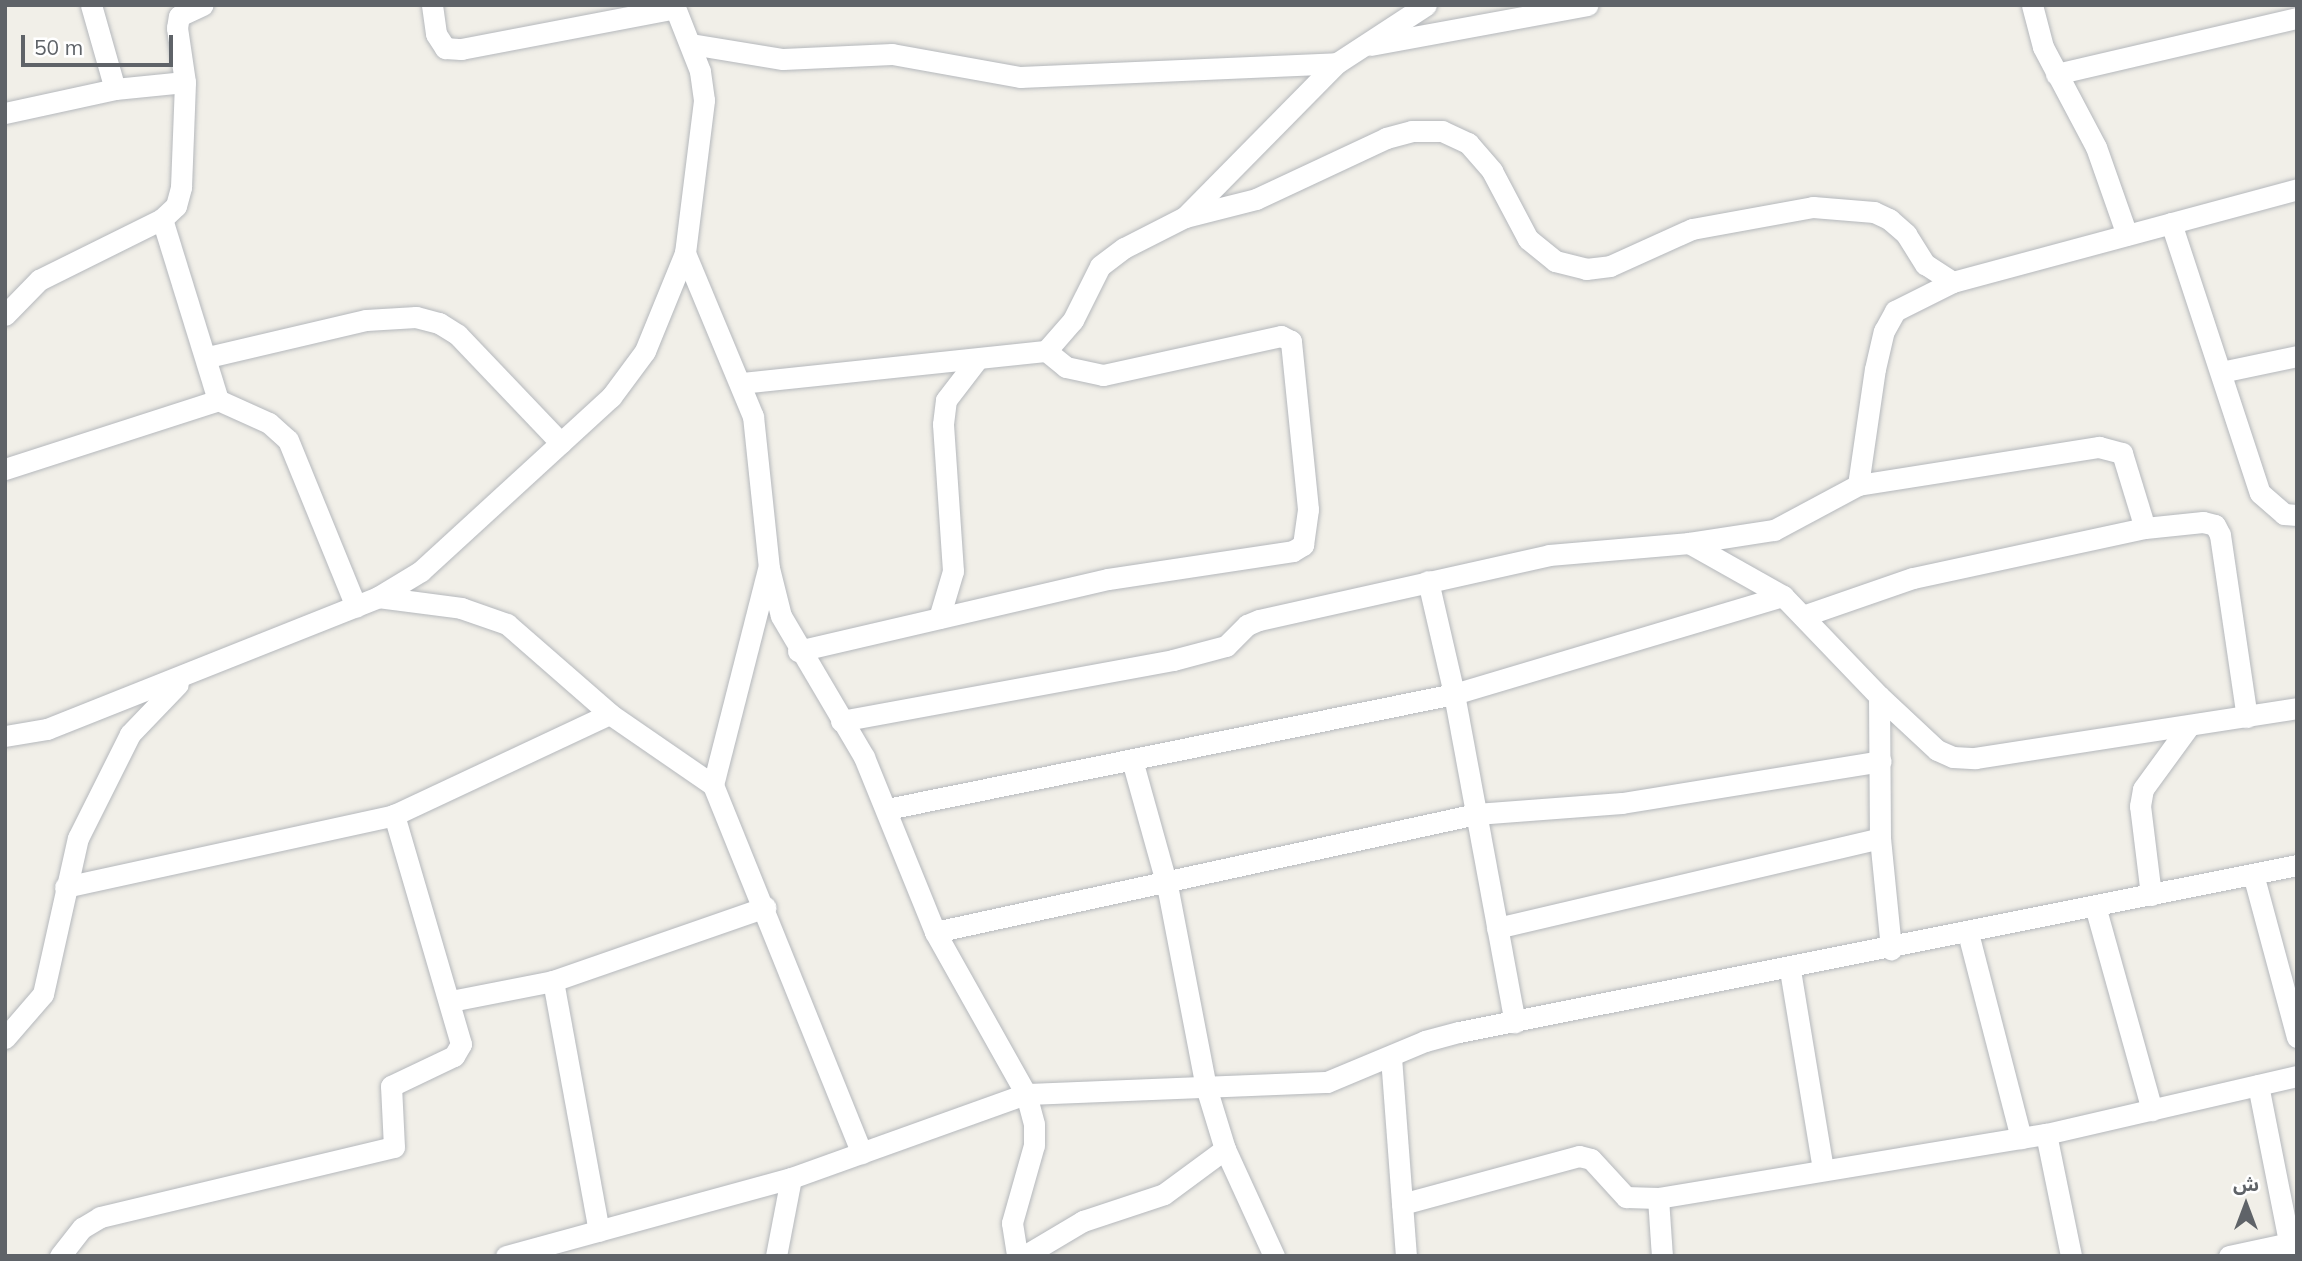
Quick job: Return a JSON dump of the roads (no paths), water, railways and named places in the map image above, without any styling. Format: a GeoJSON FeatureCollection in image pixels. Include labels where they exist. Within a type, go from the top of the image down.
{"type":"FeatureCollection","features":[{"type":"Feature","properties":{"kind":"street"},"geometry":{"type":"LineString","coordinates":[[91,5],[115,89]]}},
{"type":"Feature","properties":{"kind":"street"},"geometry":{"type":"LineString","coordinates":[[5,315],[39,280],[162,219],[176,206],[181,187],[185,82],[179,16],[203,5]]}},
{"type":"Feature","properties":{"kind":"street"},"geometry":{"type":"LineString","coordinates":[[5,736],[47,729],[186,676],[378,597],[421,571],[611,397],[645,351],[685,253],[704,100],[691,44],[674,6],[461,49],[445,48],[440,41],[432,5]]}},
{"type":"Feature","properties":{"kind":"street"},"geometry":{"type":"LineString","coordinates":[[741,383],[976,361],[1046,351],[1073,320],[1100,266],[1185,217],[1337,63],[1426,5]]}},
{"type":"Feature","properties":{"kind":"street"},"geometry":{"type":"LineString","coordinates":[[1361,47],[1587,5]]}},
{"type":"Feature","properties":{"kind":"street"},"geometry":{"type":"LineString","coordinates":[[2032,5],[2043,47],[2096,147],[2127,235]]}},
{"type":"Feature","properties":{"kind":"street"},"geometry":{"type":"LineString","coordinates":[[2056,74],[2297,18]]}},
{"type":"Feature","properties":{"kind":"street"},"geometry":{"type":"LineString","coordinates":[[691,44],[783,59],[892,54],[1020,77],[1337,63]]}},
{"type":"Feature","properties":{"kind":"street"},"geometry":{"type":"LineString","coordinates":[[5,113],[115,89],[185,82]]}},
{"type":"Feature","properties":{"kind":"street"},"geometry":{"type":"LineString","coordinates":[[1185,217],[1256,200],[1386,138],[1412,131],[1443,131],[1468,143],[1492,171],[1528,239],[1555,261],[1586,269],[1610,267],[1692,229],[1813,207],[1874,212],[1889,219],[1906,234],[1925,264],[1953,282]]}},
{"type":"Feature","properties":{"kind":"street"},"geometry":{"type":"LineString","coordinates":[[1858,485],[1884,331],[1895,312],[1953,282],[2297,188]]}},
{"type":"Feature","properties":{"kind":"street"},"geometry":{"type":"LineString","coordinates":[[162,219],[208,358],[218,400]]}},
{"type":"Feature","properties":{"kind":"street"},"geometry":{"type":"LineString","coordinates":[[2171,223],[2260,492],[2284,513],[2297,515]]}},
{"type":"Feature","properties":{"kind":"street"},"geometry":{"type":"LineString","coordinates":[[685,253],[741,383],[759,453],[769,568],[781,616],[887,809],[900,852],[935,932],[1026,1094],[1034,1124],[1034,1145],[1012,1223],[1017,1256]]}},
{"type":"Feature","properties":{"kind":"street"},"geometry":{"type":"LineString","coordinates":[[208,358],[366,320],[416,317],[439,323],[458,335],[561,443]]}},
{"type":"Feature","properties":{"kind":"street"},"geometry":{"type":"LineString","coordinates":[[798,651],[1108,579],[1293,551],[1303,545],[1308,509],[1291,341],[1280,336],[1102,375],[1066,367],[1046,351]]}},
{"type":"Feature","properties":{"kind":"street"},"geometry":{"type":"LineString","coordinates":[[2221,372],[2297,355]]}},
{"type":"Feature","properties":{"kind":"street"},"geometry":{"type":"LineString","coordinates":[[939,618],[953,571],[943,425],[946,400],[976,361]]}},
{"type":"Feature","properties":{"kind":"street"},"geometry":{"type":"LineString","coordinates":[[5,469],[218,400],[269,424],[288,440],[356,607]]}},
{"type":"Feature","properties":{"kind":"street"},"geometry":{"type":"LineString","coordinates":[[841,721],[1173,660],[1226,646],[1247,625],[1259,620],[1549,555],[1689,543],[1786,526],[1829,497],[1858,485],[2112,447],[2122,453],[2145,528]]}},
{"type":"Feature","properties":{"kind":"street"},"geometry":{"type":"LineString","coordinates":[[1803,616],[1900,581],[2145,528],[2215,525],[2247,717]]}},
{"type":"Feature","properties":{"kind":"street"},"geometry":{"type":"LineString","coordinates":[[1689,543],[1783,596],[1880,696],[1937,750],[1953,757],[1975,758],[2297,708]]}},
{"type":"Feature","properties":{"kind":"street"},"geometry":{"type":"LineString","coordinates":[[713,785],[769,568]]}},
{"type":"Feature","properties":{"kind":"street"},"geometry":{"type":"LineString","coordinates":[[1428,581],[1454,694],[1515,1022]]}},
{"type":"Feature","properties":{"kind":"street"},"geometry":{"type":"LineString","coordinates":[[887,809],[1454,694],[1783,596]]}},
{"type":"Feature","properties":{"kind":"street"},"geometry":{"type":"LineString","coordinates":[[378,597],[461,608],[507,624],[610,714],[713,785],[765,907],[862,1153]]}},
{"type":"Feature","properties":{"kind":"street"},"geometry":{"type":"LineString","coordinates":[[5,1038],[43,994],[78,838],[130,734],[186,676]]}},
{"type":"Feature","properties":{"kind":"street"},"geometry":{"type":"LineString","coordinates":[[1880,696],[1880,838],[1891,949]]}},
{"type":"Feature","properties":{"kind":"street"},"geometry":{"type":"LineString","coordinates":[[65,887],[394,815],[610,714]]}},
{"type":"Feature","properties":{"kind":"street"},"geometry":{"type":"LineString","coordinates":[[2151,895],[2140,806],[2143,789],[2189,726]]}},
{"type":"Feature","properties":{"kind":"street"},"geometry":{"type":"LineString","coordinates":[[1132,760],[1167,885],[1206,1087],[1225,1149],[1274,1256]]}},
{"type":"Feature","properties":{"kind":"street"},"geometry":{"type":"LineString","coordinates":[[935,932],[1167,885],[1476,814],[1622,803],[1881,761]]}},
{"type":"Feature","properties":{"kind":"street"},"geometry":{"type":"LineString","coordinates":[[60,1256],[82,1228],[100,1217],[394,1147],[391,1086],[461,1052],[451,1001],[394,815]]}},
{"type":"Feature","properties":{"kind":"street"},"geometry":{"type":"LineString","coordinates":[[1497,928],[1880,838]]}},
{"type":"Feature","properties":{"kind":"street"},"geometry":{"type":"LineString","coordinates":[[506,1256],[565,1248],[599,1231],[791,1178],[1026,1094],[1327,1082],[1425,1041],[1790,970],[2297,865]]}},
{"type":"Feature","properties":{"kind":"street"},"geometry":{"type":"LineString","coordinates":[[2253,874],[2297,1037]]}},
{"type":"Feature","properties":{"kind":"street"},"geometry":{"type":"LineString","coordinates":[[2095,906],[2151,1110]]}},
{"type":"Feature","properties":{"kind":"street"},"geometry":{"type":"LineString","coordinates":[[451,1001],[553,981],[765,907]]}},
{"type":"Feature","properties":{"kind":"street"},"geometry":{"type":"LineString","coordinates":[[1968,933],[2021,1138]]}},
{"type":"Feature","properties":{"kind":"street"},"geometry":{"type":"LineString","coordinates":[[1790,970],[1823,1169]]}},
{"type":"Feature","properties":{"kind":"street"},"geometry":{"type":"LineString","coordinates":[[553,981],[599,1231]]}},
{"type":"Feature","properties":{"kind":"street"},"geometry":{"type":"LineString","coordinates":[[1391,1057],[1406,1256]]}},
{"type":"Feature","properties":{"kind":"street"},"geometry":{"type":"LineString","coordinates":[[1402,1204],[1580,1156],[1591,1159],[1626,1197],[1658,1198],[1823,1169],[2046,1135],[2297,1076]]}},
{"type":"Feature","properties":{"kind":"street"},"geometry":{"type":"LineString","coordinates":[[2229,1256],[2291,1250],[2258,1085]]}},
{"type":"Feature","properties":{"kind":"street"},"geometry":{"type":"LineString","coordinates":[[2046,1135],[2071,1256]]}},
{"type":"Feature","properties":{"kind":"street"},"geometry":{"type":"LineString","coordinates":[[1024,1256],[1083,1221],[1164,1194],[1225,1149]]}},
{"type":"Feature","properties":{"kind":"street"},"geometry":{"type":"LineString","coordinates":[[776,1256],[791,1178]]}},
{"type":"Feature","properties":{"kind":"street"},"geometry":{"type":"LineString","coordinates":[[1658,1198],[1662,1256]]}}]}
